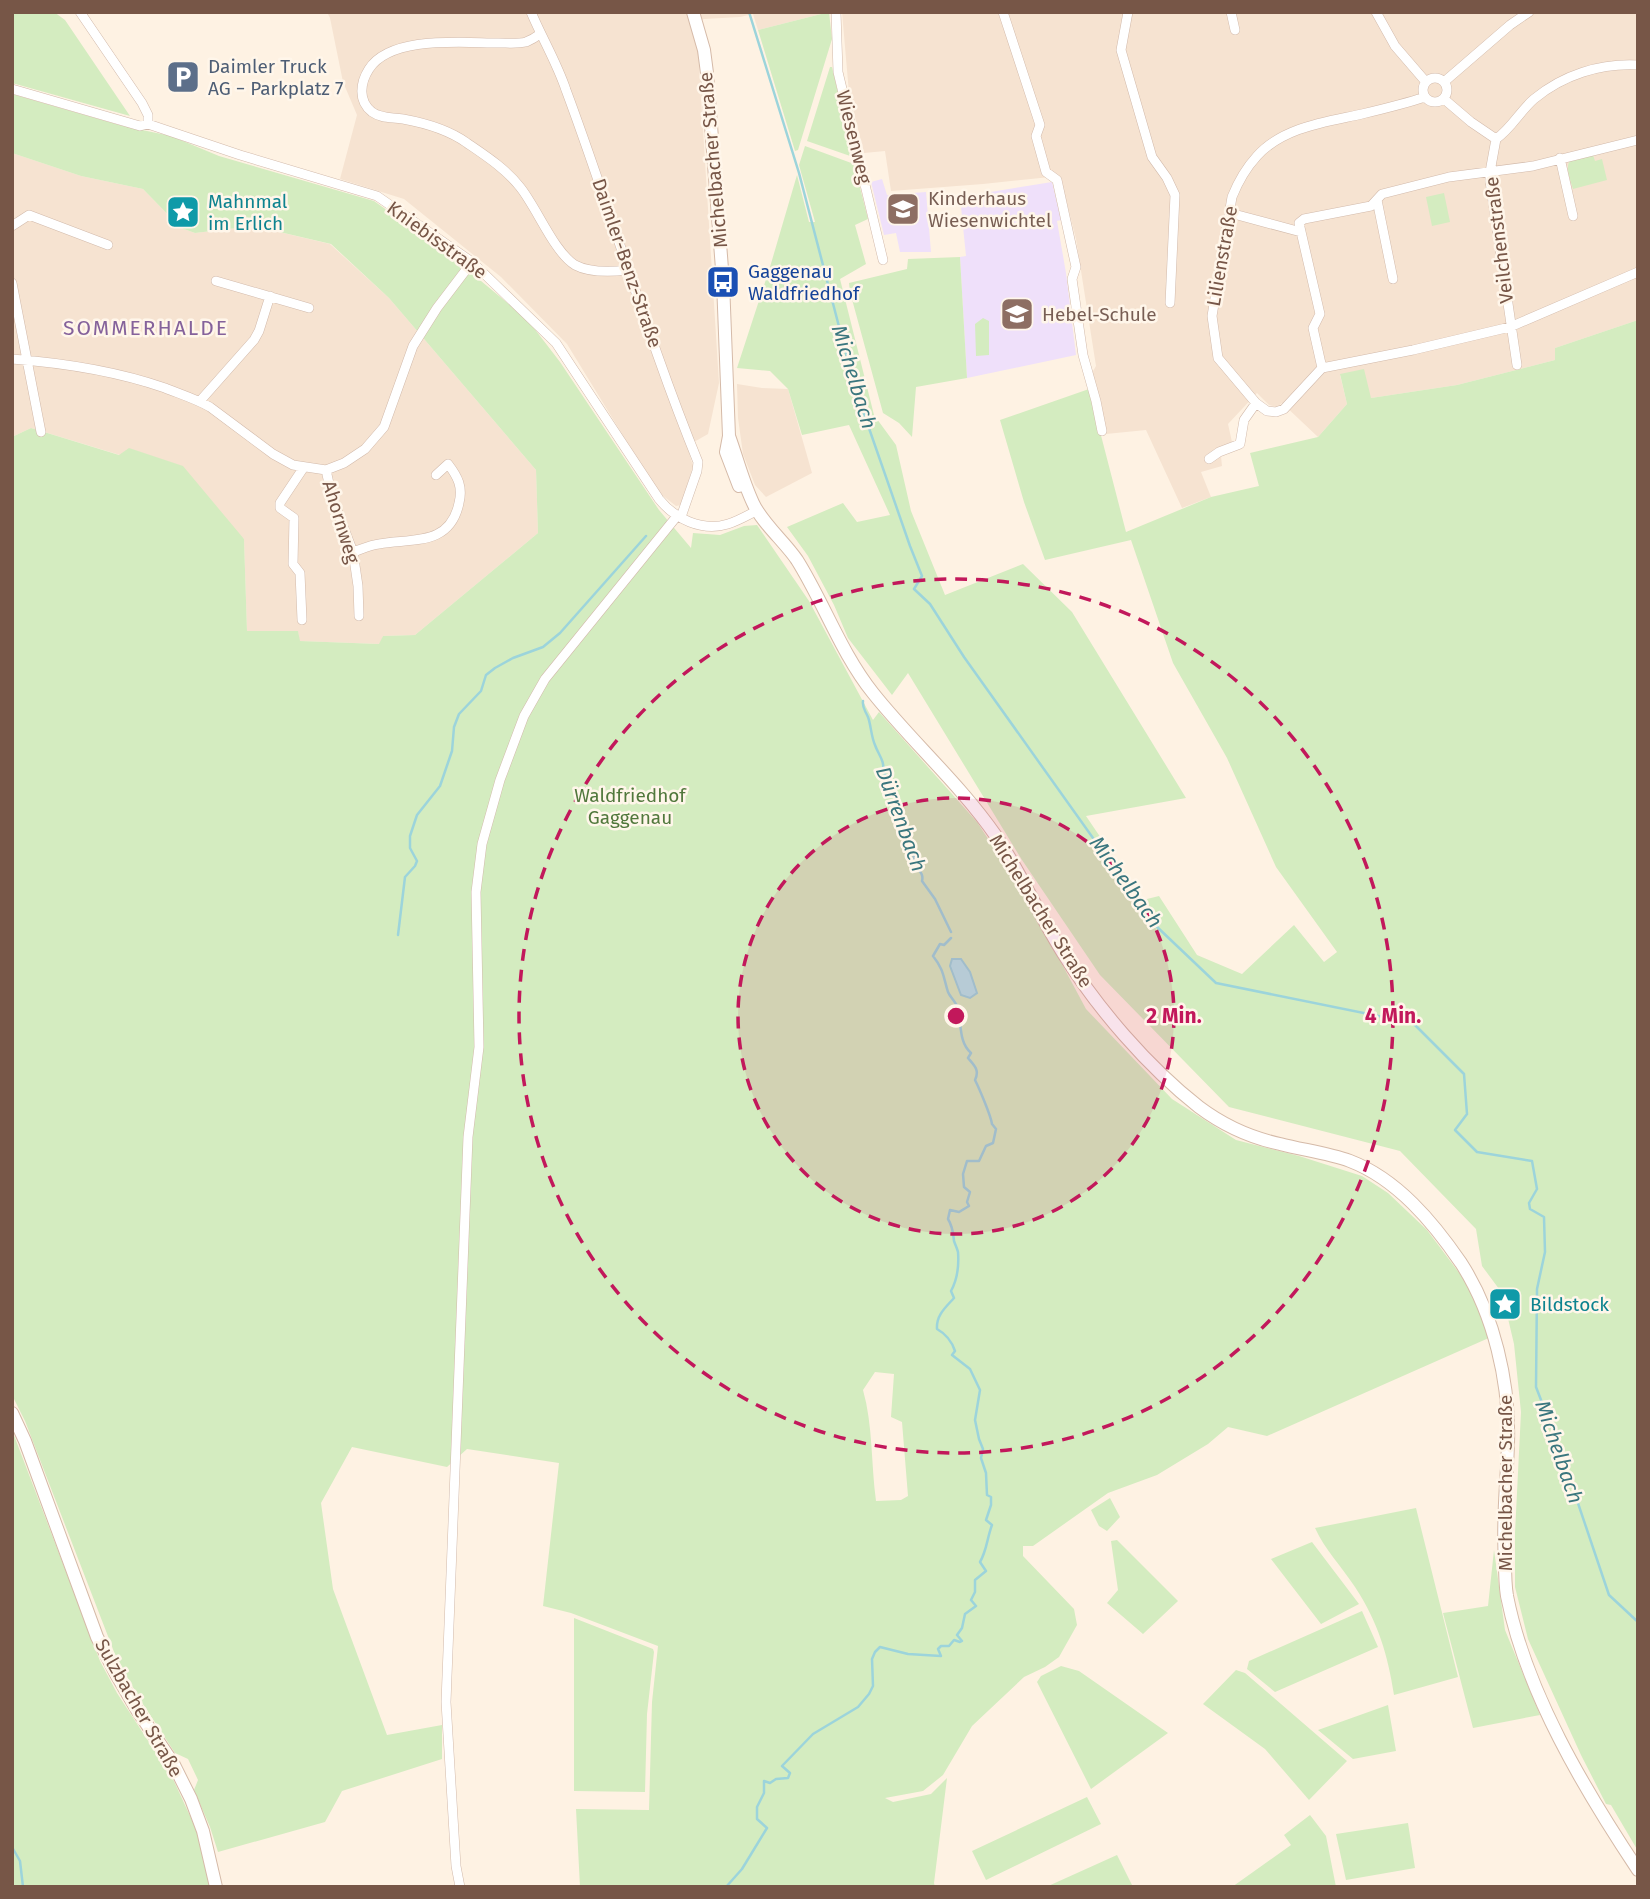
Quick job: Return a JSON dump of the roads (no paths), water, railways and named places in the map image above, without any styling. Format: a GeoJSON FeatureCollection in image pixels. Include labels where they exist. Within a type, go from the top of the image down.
{"type":"FeatureCollection","features":[{"type":"Feature","properties":{"kind":"main road","name":"Michelbacher Straße"},"geometry":{"type":"LineString","coordinates":[[693,12],[704,50],[723,282],[729,436],[726,452],[743,496],[755,506],[797,560],[844,649],[870,689],[971,803],[999,840],[1065,956],[1110,1018],[1154,1068],[1203,1110],[1245,1133],[1351,1161],[1389,1182],[1415,1205],[1459,1260],[1479,1293],[1503,1367],[1508,1413],[1503,1528],[1506,1592],[1518,1634],[1531,1675],[1566,1750],[1597,1807],[1638,1870]]}},
{"type":"Feature","properties":{"kind":"main road","name":"Sulzbacher Straße"},"geometry":{"type":"LineString","coordinates":[[12,1413],[25,1441],[97,1637],[121,1683],[173,1763],[191,1799],[203,1831],[216,1887]]}},
{"type":"Feature","properties":{"kind":"street"},"geometry":{"type":"LineString","coordinates":[[80,12],[142,103],[148,115],[148,124]]}},
{"type":"Feature","properties":{"kind":"street","name":"Daimler-Benz-Straße"},"geometry":{"type":"LineString","coordinates":[[460,1887],[456,1866],[446,1702],[468,1150],[479,1047],[476,891],[482,844],[500,780],[524,716],[545,679],[679,517],[698,462],[565,86],[531,12]]}},
{"type":"Feature","properties":{"kind":"street","name":"Wiesenweg"},"geometry":{"type":"LineString","coordinates":[[836,12],[838,72],[883,260]]}},
{"type":"Feature","properties":{"kind":"street"},"geometry":{"type":"LineString","coordinates":[[1003,12],[1040,125],[1036,136],[1045,172],[1057,180],[1076,267],[1072,279],[1083,355],[1102,431]]}},
{"type":"Feature","properties":{"kind":"street"},"geometry":{"type":"LineString","coordinates":[[1128,12],[1121,50],[1152,157],[1175,195],[1170,303]]}},
{"type":"Feature","properties":{"kind":"street"},"geometry":{"type":"LineString","coordinates":[[1230,12],[1235,30]]}},
{"type":"Feature","properties":{"kind":"street"},"geometry":{"type":"LineString","coordinates":[[1376,12],[1395,46],[1426,82]]}},
{"type":"Feature","properties":{"kind":"street"},"geometry":{"type":"LineString","coordinates":[[1444,82],[1528,12]]}},
{"type":"Feature","properties":{"kind":"street"},"geometry":{"type":"LineString","coordinates":[[540,34],[524,42],[426,44],[395,49],[380,57],[368,70],[362,87],[362,97],[371,112],[377,115],[405,119],[456,135],[493,161],[518,184],[565,257],[576,266],[600,271],[628,270]]}},
{"type":"Feature","properties":{"kind":"street"},"geometry":{"type":"LineString","coordinates":[[1444,99],[1496,139],[1504,134],[1534,99],[1580,72],[1624,64],[1638,65]]}},
{"type":"Feature","properties":{"kind":"street"},"geometry":{"type":"LineString","coordinates":[[1435,78],[1444,82],[1447,94],[1444,99],[1430,102],[1423,92],[1426,82],[1435,78]]}},
{"type":"Feature","properties":{"kind":"street","name":"Kniebisstraße"},"geometry":{"type":"LineString","coordinates":[[12,89],[140,126],[148,124],[377,196],[472,262],[556,343],[659,499],[668,510],[679,517]]}},
{"type":"Feature","properties":{"kind":"street","name":"Lilienstraße"},"geometry":{"type":"LineString","coordinates":[[1256,403],[1218,358],[1212,316],[1232,197],[1239,181],[1258,155],[1276,141],[1302,128],[1425,97]]}},
{"type":"Feature","properties":{"kind":"street","name":"Veilchenstraße"},"geometry":{"type":"LineString","coordinates":[[1496,139],[1490,172],[1517,365]]}},
{"type":"Feature","properties":{"kind":"street"},"geometry":{"type":"LineString","coordinates":[[1322,368],[1313,328],[1320,314],[1299,223],[1304,219],[1371,206],[1382,194],[1449,177],[1533,166],[1638,141]]}},
{"type":"Feature","properties":{"kind":"street"},"geometry":{"type":"LineString","coordinates":[[1560,158],[1573,216]]}},
{"type":"Feature","properties":{"kind":"street"},"geometry":{"type":"LineString","coordinates":[[1377,201],[1393,279]]}},
{"type":"Feature","properties":{"kind":"street"},"geometry":{"type":"LineString","coordinates":[[1230,213],[1301,232]]}},
{"type":"Feature","properties":{"kind":"street"},"geometry":{"type":"LineString","coordinates":[[12,226],[29,215],[108,245]]}},
{"type":"Feature","properties":{"kind":"street"},"geometry":{"type":"LineString","coordinates":[[12,359],[128,376],[200,401],[273,454],[293,465],[326,470],[344,463],[365,449],[384,427],[414,346],[437,308],[472,262]]}},
{"type":"Feature","properties":{"kind":"street"},"geometry":{"type":"LineString","coordinates":[[1209,459],[1240,444],[1244,420],[1256,403],[1267,411],[1284,409],[1322,368],[1510,327],[1638,272]]}},
{"type":"Feature","properties":{"kind":"street"},"geometry":{"type":"LineString","coordinates":[[216,281],[309,308]]}},
{"type":"Feature","properties":{"kind":"street"},"geometry":{"type":"LineString","coordinates":[[12,283],[41,432]]}},
{"type":"Feature","properties":{"kind":"street"},"geometry":{"type":"LineString","coordinates":[[200,401],[254,340],[270,296]]}},
{"type":"Feature","properties":{"kind":"street"},"geometry":{"type":"LineString","coordinates":[[353,552],[380,543],[424,540],[443,530],[452,521],[458,507],[461,484],[448,464],[436,475]]}},
{"type":"Feature","properties":{"kind":"street","name":"Ahornweg"},"geometry":{"type":"LineString","coordinates":[[302,620],[300,573],[293,564],[294,518],[280,508],[304,467]]}},
{"type":"Feature","properties":{"kind":"street","name":"Ahornweg"},"geometry":{"type":"LineString","coordinates":[[326,470],[332,497],[353,552],[359,616]]}},
{"type":"Feature","properties":{"kind":"street"},"geometry":{"type":"LineString","coordinates":[[679,517],[697,525],[716,526],[729,524],[755,506]]}},
{"type":"Feature","properties":{"kind":"water"},"geometry":{"type":"Polygon","coordinates":[[[952,959],[961,959],[970,972],[977,993],[970,998],[961,995],[950,966],[952,959]]]}},
{"type":"Feature","properties":{"kind":"waterway","name":"Michelbach"},"geometry":{"type":"LineString","coordinates":[[749,12],[799,173],[855,388],[922,576],[914,589],[930,604],[964,657],[1155,925],[1216,983],[1413,1023],[1464,1074],[1467,1114],[1455,1130],[1477,1152],[1532,1161],[1537,1189],[1529,1203],[1530,1209],[1544,1217],[1545,1252],[1537,1289],[1536,1387],[1609,1595],[1638,1622]]}},
{"type":"Feature","properties":{"kind":"waterway"},"geometry":{"type":"LineString","coordinates":[[398,935],[405,877],[417,861],[410,848],[410,836],[417,815],[440,786],[452,751],[454,727],[459,714],[481,691],[486,675],[513,658],[543,647],[560,633],[646,536]]}},
{"type":"Feature","properties":{"kind":"waterway","name":"Dürrenbach"},"geometry":{"type":"LineString","coordinates":[[863,701],[883,771],[905,818],[903,831],[914,863],[951,932]]}},
{"type":"Feature","properties":{"kind":"waterway","name":"Dürrenbach"},"geometry":{"type":"LineString","coordinates":[[726,1887],[742,1869],[767,1828],[757,1819],[757,1807],[764,1793],[764,1781],[770,1783],[776,1779],[788,1778],[790,1773],[782,1766],[813,1734],[858,1707],[873,1686],[872,1659],[880,1647],[908,1654],[941,1656],[938,1649],[941,1646],[949,1646],[954,1640],[962,1641],[957,1635],[962,1628],[965,1614],[976,1606],[971,1600],[975,1592],[975,1580],[986,1571],[980,1562],[992,1525],[986,1520],[991,1497],[987,1495],[986,1473],[981,1458],[983,1449],[975,1420],[980,1390],[970,1369],[952,1355],[955,1351],[952,1344],[937,1329],[940,1315],[954,1298],[951,1291],[958,1267],[958,1252],[948,1219],[950,1210],[959,1212],[969,1206],[967,1202],[970,1192],[964,1187],[963,1174],[967,1161],[979,1161],[986,1146],[993,1143],[996,1129],[975,1080],[976,1068],[968,1058],[971,1053],[962,1038],[957,1006],[933,956],[940,944],[944,945],[951,938]]}},
{"type":"Feature","properties":{"kind":"waterway"},"geometry":{"type":"LineString","coordinates":[[12,1847],[20,1861],[23,1887]]}},
{"type":"Feature","properties":{"kind":"place","name":"Daimler Truck AG − Parkplatz 7"},"geometry":{"type":"Point","coordinates":[183,77]}},
{"type":"Feature","properties":{"kind":"place","name":"Kinderhaus Wiesenwichtel"},"geometry":{"type":"Point","coordinates":[903,209]}},
{"type":"Feature","properties":{"kind":"place","name":"Mahnmal im Erlich"},"geometry":{"type":"Point","coordinates":[183,212]}},
{"type":"Feature","properties":{"kind":"place","name":"Gaggenau Waldfriedhof"},"geometry":{"type":"Point","coordinates":[723,282]}},
{"type":"Feature","properties":{"kind":"place","name":"Hebel-Schule"},"geometry":{"type":"Point","coordinates":[1017,314]}},
{"type":"Feature","properties":{"kind":"place","name":"Bildstock"},"geometry":{"type":"Point","coordinates":[1505,1304]}},
{"type":"Feature","properties":{"kind":"district","name":"SOMMERHALDE"},"geometry":{"type":"Point","coordinates":[146,328]}},
{"type":"Feature","properties":{"kind":"park label","name":"Waldfriedhof Gaggenau"},"geometry":{"type":"Point","coordinates":[630,806]}}]}
